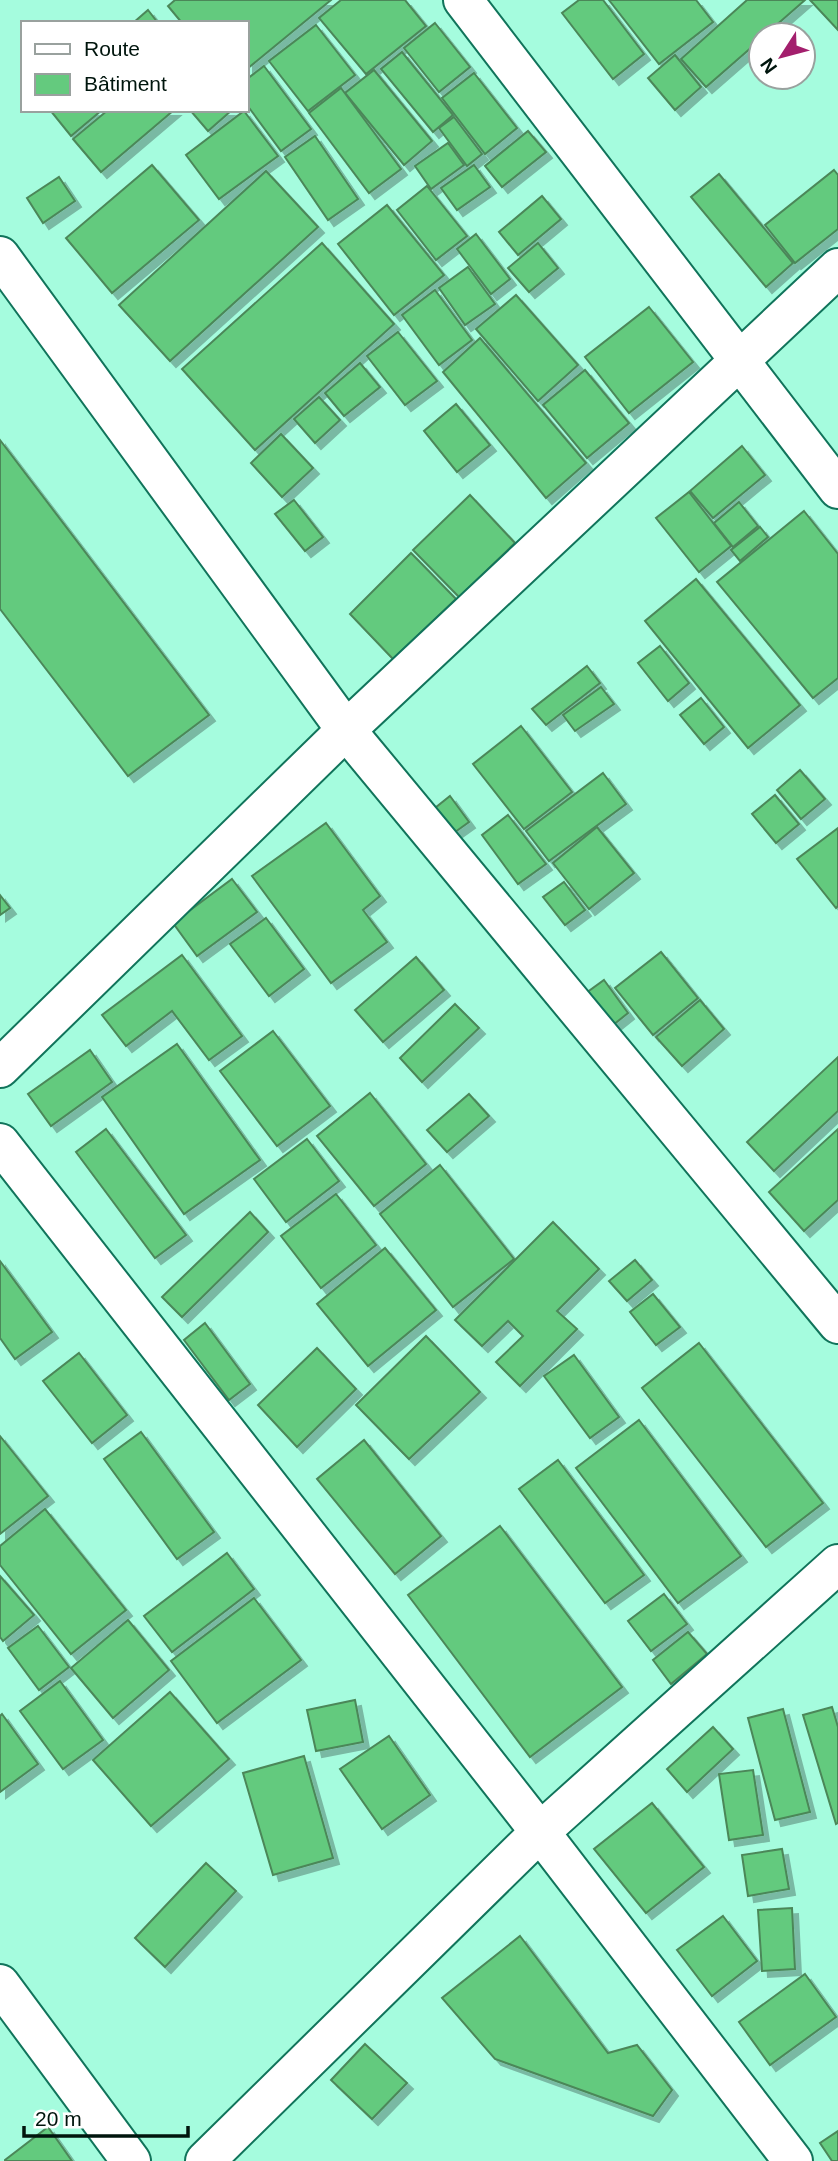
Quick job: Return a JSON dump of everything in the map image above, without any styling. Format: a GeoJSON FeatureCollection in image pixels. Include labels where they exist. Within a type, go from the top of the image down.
{"type":"FeatureCollection","features":[{"type":"Feature","properties":{"kind":"street"},"geometry":{"type":"LineString","coordinates":[[463,0],[838,489]]}},
{"type":"Feature","properties":{"kind":"street"},"geometry":{"type":"LineString","coordinates":[[0,256],[346,730],[838,1324]]}},
{"type":"Feature","properties":{"kind":"street"},"geometry":{"type":"LineString","coordinates":[[0,1068],[346,730],[838,268]]}},
{"type":"Feature","properties":{"kind":"street"},"geometry":{"type":"LineString","coordinates":[[0,1143],[540,1832],[793,2161]]}},
{"type":"Feature","properties":{"kind":"street"},"geometry":{"type":"LineString","coordinates":[[205,2161],[540,1832],[838,1564]]}},
{"type":"Feature","properties":{"kind":"street"},"geometry":{"type":"LineString","coordinates":[[0,1984],[131,2161]]}},
{"type":"Feature","properties":{"kind":"building"},"geometry":{"type":"Polygon","coordinates":[[[175,0],[331,0],[248,68],[248,21],[180,21],[168,6],[175,0]]]}},
{"type":"Feature","properties":{"kind":"building"},"geometry":{"type":"Polygon","coordinates":[[[341,0],[405,0],[426,26],[366,74],[319,18],[341,0]]]}},
{"type":"Feature","properties":{"kind":"building"},"geometry":{"type":"Polygon","coordinates":[[[579,0],[603,0],[644,54],[613,79],[562,13],[579,0]]]}},
{"type":"Feature","properties":{"kind":"building"},"geometry":{"type":"Polygon","coordinates":[[[609,0],[696,0],[713,22],[659,64],[609,0]]]}},
{"type":"Feature","properties":{"kind":"building"},"geometry":{"type":"Polygon","coordinates":[[[747,0],[805,0],[781,21],[747,21],[747,51],[706,87],[681,59],[747,0]]]}},
{"type":"Feature","properties":{"kind":"building"},"geometry":{"type":"Polygon","coordinates":[[[810,0],[838,0],[838,30],[810,0]]]}},
{"type":"Feature","properties":{"kind":"building"},"geometry":{"type":"Polygon","coordinates":[[[148,10],[156,21],[135,21],[148,10]]]}},
{"type":"Feature","properties":{"kind":"building"},"geometry":{"type":"Polygon","coordinates":[[[435,23],[470,67],[439,92],[404,48],[435,23]]]}},
{"type":"Feature","properties":{"kind":"building"},"geometry":{"type":"Polygon","coordinates":[[[316,25],[355,75],[308,111],[269,61],[316,25]]]}},
{"type":"Feature","properties":{"kind":"building"},"geometry":{"type":"Polygon","coordinates":[[[402,52],[453,115],[433,132],[381,69],[402,52]]]}},
{"type":"Feature","properties":{"kind":"building"},"geometry":{"type":"Polygon","coordinates":[[[675,55],[701,87],[675,110],[648,78],[675,55]]]}},
{"type":"Feature","properties":{"kind":"building"},"geometry":{"type":"Polygon","coordinates":[[[264,66],[311,129],[281,151],[248,106],[248,78],[264,66]]]}},
{"type":"Feature","properties":{"kind":"building"},"geometry":{"type":"Polygon","coordinates":[[[374,70],[432,141],[404,165],[345,93],[374,70]]]}},
{"type":"Feature","properties":{"kind":"building"},"geometry":{"type":"Polygon","coordinates":[[[474,73],[517,128],[485,154],[442,98],[474,73]]]}},
{"type":"Feature","properties":{"kind":"building"},"geometry":{"type":"Polygon","coordinates":[[[341,88],[401,169],[369,193],[309,113],[341,88]]]}},
{"type":"Feature","properties":{"kind":"building"},"geometry":{"type":"Polygon","coordinates":[[[52,112],[100,112],[71,136],[52,112]]]}},
{"type":"Feature","properties":{"kind":"building"},"geometry":{"type":"Polygon","coordinates":[[[106,112],[172,112],[101,172],[73,139],[106,112]]]}},
{"type":"Feature","properties":{"kind":"building"},"geometry":{"type":"Polygon","coordinates":[[[192,112],[230,112],[208,131],[192,112]]]}},
{"type":"Feature","properties":{"kind":"building"},"geometry":{"type":"Polygon","coordinates":[[[245,112],[278,156],[219,199],[186,155],[245,112]]]}},
{"type":"Feature","properties":{"kind":"building"},"geometry":{"type":"Polygon","coordinates":[[[454,117],[482,154],[467,166],[439,128],[454,117]]]}},
{"type":"Feature","properties":{"kind":"building"},"geometry":{"type":"Polygon","coordinates":[[[528,131],[546,152],[502,187],[485,166],[528,131]]]}},
{"type":"Feature","properties":{"kind":"building"},"geometry":{"type":"Polygon","coordinates":[[[315,136],[358,199],[328,220],[285,157],[315,136]]]}},
{"type":"Feature","properties":{"kind":"building"},"geometry":{"type":"Polygon","coordinates":[[[448,143],[464,165],[431,189],[415,166],[448,143]]]}},
{"type":"Feature","properties":{"kind":"building"},"geometry":{"type":"Polygon","coordinates":[[[152,165],[199,220],[112,293],[66,238],[152,165]]]}},
{"type":"Feature","properties":{"kind":"building"},"geometry":{"type":"Polygon","coordinates":[[[474,165],[490,187],[457,210],[441,188],[474,165]]]}},
{"type":"Feature","properties":{"kind":"building"},"geometry":{"type":"Polygon","coordinates":[[[834,170],[838,175],[838,229],[795,263],[765,225],[834,170]]]}},
{"type":"Feature","properties":{"kind":"building"},"geometry":{"type":"Polygon","coordinates":[[[266,171],[318,227],[170,361],[119,305],[266,171]]]}},
{"type":"Feature","properties":{"kind":"building"},"geometry":{"type":"Polygon","coordinates":[[[719,174],[793,263],[766,287],[691,197],[719,174]]]}},
{"type":"Feature","properties":{"kind":"building"},"geometry":{"type":"Polygon","coordinates":[[[59,177],[75,201],[43,223],[27,198],[59,177]]]}},
{"type":"Feature","properties":{"kind":"building"},"geometry":{"type":"Polygon","coordinates":[[[427,186],[467,236],[436,260],[397,210],[427,186]]]}},
{"type":"Feature","properties":{"kind":"building"},"geometry":{"type":"Polygon","coordinates":[[[542,196],[561,219],[518,255],[499,232],[542,196]]]}},
{"type":"Feature","properties":{"kind":"building"},"geometry":{"type":"Polygon","coordinates":[[[387,205],[444,275],[394,315],[338,244],[387,205]]]}},
{"type":"Feature","properties":{"kind":"building"},"geometry":{"type":"Polygon","coordinates":[[[476,234],[510,279],[491,294],[457,249],[476,234]]]}},
{"type":"Feature","properties":{"kind":"building"},"geometry":{"type":"Polygon","coordinates":[[[322,243],[394,324],[255,450],[182,369],[322,243]]]}},
{"type":"Feature","properties":{"kind":"building"},"geometry":{"type":"Polygon","coordinates":[[[538,243],[558,268],[529,292],[508,268],[538,243]]]}},
{"type":"Feature","properties":{"kind":"building"},"geometry":{"type":"Polygon","coordinates":[[[468,267],[495,304],[465,325],[439,288],[468,267]]]}},
{"type":"Feature","properties":{"kind":"building"},"geometry":{"type":"Polygon","coordinates":[[[435,290],[472,340],[439,365],[402,315],[435,290]]]}},
{"type":"Feature","properties":{"kind":"building"},"geometry":{"type":"Polygon","coordinates":[[[516,295],[578,365],[538,401],[476,329],[516,295]]]}},
{"type":"Feature","properties":{"kind":"building"},"geometry":{"type":"Polygon","coordinates":[[[649,307],[693,362],[629,413],[585,357],[649,307]]]}},
{"type":"Feature","properties":{"kind":"building"},"geometry":{"type":"Polygon","coordinates":[[[398,332],[437,381],[405,405],[367,356],[398,332]]]}},
{"type":"Feature","properties":{"kind":"building"},"geometry":{"type":"Polygon","coordinates":[[[480,338],[586,463],[546,498],[443,372],[480,338]]]}},
{"type":"Feature","properties":{"kind":"building"},"geometry":{"type":"Polygon","coordinates":[[[360,363],[380,387],[344,416],[325,393],[360,363]]]}},
{"type":"Feature","properties":{"kind":"building"},"geometry":{"type":"Polygon","coordinates":[[[585,370],[629,423],[587,458],[543,405],[585,370]]]}},
{"type":"Feature","properties":{"kind":"building"},"geometry":{"type":"Polygon","coordinates":[[[319,397],[340,420],[315,443],[294,419],[319,397]]]}},
{"type":"Feature","properties":{"kind":"building"},"geometry":{"type":"Polygon","coordinates":[[[456,404],[490,445],[457,472],[424,431],[456,404]]]}},
{"type":"Feature","properties":{"kind":"building"},"geometry":{"type":"Polygon","coordinates":[[[281,434],[313,468],[282,497],[251,463],[281,434]]]}},
{"type":"Feature","properties":{"kind":"building"},"geometry":{"type":"Polygon","coordinates":[[[0,440],[209,715],[128,776],[0,609],[0,440]]]}},
{"type":"Feature","properties":{"kind":"building"},"geometry":{"type":"Polygon","coordinates":[[[742,446],[765,475],[713,518],[690,491],[742,446]]]}},
{"type":"Feature","properties":{"kind":"building"},"geometry":{"type":"Polygon","coordinates":[[[689,492],[731,546],[699,572],[656,518],[689,492]]]}},
{"type":"Feature","properties":{"kind":"building"},"geometry":{"type":"Polygon","coordinates":[[[470,495],[515,543],[459,597],[413,550],[470,495]]]}},
{"type":"Feature","properties":{"kind":"building"},"geometry":{"type":"Polygon","coordinates":[[[294,500],[323,537],[305,551],[275,514],[294,500]]]}},
{"type":"Feature","properties":{"kind":"building"},"geometry":{"type":"Polygon","coordinates":[[[739,502],[758,526],[733,547],[714,523],[739,502]]]}},
{"type":"Feature","properties":{"kind":"building"},"geometry":{"type":"Polygon","coordinates":[[[804,511],[838,554],[838,678],[813,698],[717,582],[804,511]]]}},
{"type":"Feature","properties":{"kind":"building"},"geometry":{"type":"Polygon","coordinates":[[[760,527],[768,537],[740,561],[731,550],[760,527]]]}},
{"type":"Feature","properties":{"kind":"building"},"geometry":{"type":"Polygon","coordinates":[[[411,553],[456,599],[393,659],[350,614],[411,553]]]}},
{"type":"Feature","properties":{"kind":"building"},"geometry":{"type":"Polygon","coordinates":[[[696,579],[800,705],[748,748],[645,621],[696,579]]]}},
{"type":"Feature","properties":{"kind":"building"},"geometry":{"type":"Polygon","coordinates":[[[660,646],[689,683],[668,701],[638,663],[660,646]]]}},
{"type":"Feature","properties":{"kind":"building"},"geometry":{"type":"Polygon","coordinates":[[[587,666],[600,683],[546,725],[532,709],[587,666]]]}},
{"type":"Feature","properties":{"kind":"building"},"geometry":{"type":"Polygon","coordinates":[[[601,687],[614,704],[575,731],[563,715],[601,687]]]}},
{"type":"Feature","properties":{"kind":"building"},"geometry":{"type":"Polygon","coordinates":[[[701,698],[724,727],[704,744],[680,715],[701,698]]]}},
{"type":"Feature","properties":{"kind":"building"},"geometry":{"type":"Polygon","coordinates":[[[521,726],[572,792],[524,829],[473,764],[521,726]]]}},
{"type":"Feature","properties":{"kind":"building"},"geometry":{"type":"Polygon","coordinates":[[[800,770],[825,799],[801,819],[777,790],[800,770]]]}},
{"type":"Feature","properties":{"kind":"building"},"geometry":{"type":"Polygon","coordinates":[[[603,773],[626,804],[549,861],[526,831],[603,773]]]}},
{"type":"Feature","properties":{"kind":"building"},"geometry":{"type":"Polygon","coordinates":[[[775,795],[799,824],[776,843],[752,814],[775,795]]]}},
{"type":"Feature","properties":{"kind":"building"},"geometry":{"type":"Polygon","coordinates":[[[450,796],[469,822],[444,840],[425,816],[450,796]]]}},
{"type":"Feature","properties":{"kind":"building"},"geometry":{"type":"Polygon","coordinates":[[[508,815],[546,864],[518,884],[482,835],[508,815]]]}},
{"type":"Feature","properties":{"kind":"building"},"geometry":{"type":"Polygon","coordinates":[[[326,823],[380,896],[363,910],[387,942],[331,983],[252,876],[326,823]]]}},
{"type":"Feature","properties":{"kind":"building"},"geometry":{"type":"Polygon","coordinates":[[[597,827],[634,873],[589,909],[553,863],[597,827]]]}},
{"type":"Feature","properties":{"kind":"building"},"geometry":{"type":"Polygon","coordinates":[[[838,828],[838,906],[836,908],[797,859],[838,828]]]}},
{"type":"Feature","properties":{"kind":"building"},"geometry":{"type":"Polygon","coordinates":[[[232,879],[257,912],[197,956],[173,923],[232,879]]]}},
{"type":"Feature","properties":{"kind":"building"},"geometry":{"type":"Polygon","coordinates":[[[564,882],[585,910],[565,925],[543,897],[564,882]]]}},
{"type":"Feature","properties":{"kind":"building"},"geometry":{"type":"Polygon","coordinates":[[[0,895],[10,908],[0,915],[0,895]]]}},
{"type":"Feature","properties":{"kind":"building"},"geometry":{"type":"Polygon","coordinates":[[[266,918],[304,969],[269,996],[230,944],[266,918]]]}},
{"type":"Feature","properties":{"kind":"building"},"geometry":{"type":"Polygon","coordinates":[[[661,952],[698,998],[653,1035],[615,988],[661,952]]]}},
{"type":"Feature","properties":{"kind":"building"},"geometry":{"type":"Polygon","coordinates":[[[182,955],[242,1036],[209,1060],[172,1011],[126,1046],[102,1015],[182,955]]]}},
{"type":"Feature","properties":{"kind":"building"},"geometry":{"type":"Polygon","coordinates":[[[416,957],[444,990],[383,1042],[355,1010],[416,957]]]}},
{"type":"Feature","properties":{"kind":"building"},"geometry":{"type":"Polygon","coordinates":[[[604,980],[628,1013],[608,1029],[582,996],[604,980]]]}},
{"type":"Feature","properties":{"kind":"building"},"geometry":{"type":"Polygon","coordinates":[[[700,1000],[724,1029],[682,1066],[656,1037],[700,1000]]]}},
{"type":"Feature","properties":{"kind":"building"},"geometry":{"type":"Polygon","coordinates":[[[455,1004],[479,1028],[422,1082],[400,1058],[455,1004]]]}},
{"type":"Feature","properties":{"kind":"building"},"geometry":{"type":"Polygon","coordinates":[[[273,1031],[330,1106],[277,1146],[220,1071],[273,1031]]]}},
{"type":"Feature","properties":{"kind":"building"},"geometry":{"type":"Polygon","coordinates":[[[177,1044],[260,1160],[184,1214],[102,1097],[177,1044]]]}},
{"type":"Feature","properties":{"kind":"building"},"geometry":{"type":"Polygon","coordinates":[[[90,1050],[112,1082],[51,1126],[28,1094],[90,1050]]]}},
{"type":"Feature","properties":{"kind":"building"},"geometry":{"type":"Polygon","coordinates":[[[838,1057],[838,1111],[774,1171],[747,1142],[838,1057]]]}},
{"type":"Feature","properties":{"kind":"building"},"geometry":{"type":"Polygon","coordinates":[[[370,1093],[426,1164],[374,1206],[317,1136],[370,1093]]]}},
{"type":"Feature","properties":{"kind":"building"},"geometry":{"type":"Polygon","coordinates":[[[469,1094],[489,1116],[447,1152],[427,1130],[469,1094]]]}},
{"type":"Feature","properties":{"kind":"building"},"geometry":{"type":"Polygon","coordinates":[[[106,1129],[186,1235],[155,1258],[76,1152],[106,1129]]]}},
{"type":"Feature","properties":{"kind":"building"},"geometry":{"type":"Polygon","coordinates":[[[838,1129],[838,1200],[804,1231],[769,1192],[838,1129]]]}},
{"type":"Feature","properties":{"kind":"building"},"geometry":{"type":"Polygon","coordinates":[[[307,1139],[339,1181],[286,1222],[254,1179],[307,1139]]]}},
{"type":"Feature","properties":{"kind":"building"},"geometry":{"type":"Polygon","coordinates":[[[440,1165],[514,1259],[453,1307],[380,1214],[440,1165]]]}},
{"type":"Feature","properties":{"kind":"building"},"geometry":{"type":"Polygon","coordinates":[[[336,1194],[376,1245],[321,1288],[281,1236],[336,1194]]]}},
{"type":"Feature","properties":{"kind":"building"},"geometry":{"type":"Polygon","coordinates":[[[250,1212],[268,1232],[182,1317],[162,1297],[250,1212]]]}},
{"type":"Feature","properties":{"kind":"building"},"geometry":{"type":"Polygon","coordinates":[[[553,1222],[599,1269],[557,1311],[577,1329],[520,1386],[496,1362],[523,1336],[508,1321],[482,1346],[455,1320],[553,1222]]]}},
{"type":"Feature","properties":{"kind":"building"},"geometry":{"type":"Polygon","coordinates":[[[385,1248],[436,1310],[368,1366],[317,1304],[385,1248]]]}},
{"type":"Feature","properties":{"kind":"building"},"geometry":{"type":"Polygon","coordinates":[[[635,1260],[652,1280],[627,1301],[609,1281],[635,1260]]]}},
{"type":"Feature","properties":{"kind":"building"},"geometry":{"type":"Polygon","coordinates":[[[0,1261],[52,1332],[15,1359],[0,1338],[0,1261]]]}},
{"type":"Feature","properties":{"kind":"building"},"geometry":{"type":"Polygon","coordinates":[[[653,1294],[680,1327],[656,1345],[630,1312],[653,1294]]]}},
{"type":"Feature","properties":{"kind":"building"},"geometry":{"type":"Polygon","coordinates":[[[205,1323],[250,1384],[229,1400],[184,1340],[205,1323]]]}},
{"type":"Feature","properties":{"kind":"building"},"geometry":{"type":"Polygon","coordinates":[[[426,1336],[480,1392],[409,1459],[356,1405],[426,1336]]]}},
{"type":"Feature","properties":{"kind":"building"},"geometry":{"type":"Polygon","coordinates":[[[699,1343],[823,1503],[766,1547],[642,1388],[699,1343]]]}},
{"type":"Feature","properties":{"kind":"building"},"geometry":{"type":"Polygon","coordinates":[[[317,1348],[356,1389],[297,1447],[258,1405],[317,1348]]]}},
{"type":"Feature","properties":{"kind":"building"},"geometry":{"type":"Polygon","coordinates":[[[79,1353],[127,1415],[92,1443],[43,1381],[79,1353]]]}},
{"type":"Feature","properties":{"kind":"building"},"geometry":{"type":"Polygon","coordinates":[[[574,1355],[619,1417],[590,1438],[544,1376],[574,1355]]]}},
{"type":"Feature","properties":{"kind":"building"},"geometry":{"type":"Polygon","coordinates":[[[639,1420],[741,1556],[678,1603],[576,1468],[639,1420]]]}},
{"type":"Feature","properties":{"kind":"building"},"geometry":{"type":"Polygon","coordinates":[[[141,1432],[214,1532],[177,1559],[104,1459],[141,1432]]]}},
{"type":"Feature","properties":{"kind":"building"},"geometry":{"type":"Polygon","coordinates":[[[0,1436],[48,1496],[0,1534],[0,1436]]]}},
{"type":"Feature","properties":{"kind":"building"},"geometry":{"type":"Polygon","coordinates":[[[364,1440],[441,1536],[395,1574],[317,1479],[364,1440]]]}},
{"type":"Feature","properties":{"kind":"building"},"geometry":{"type":"Polygon","coordinates":[[[558,1460],[644,1575],[605,1603],[519,1489],[558,1460]]]}},
{"type":"Feature","properties":{"kind":"building"},"geometry":{"type":"Polygon","coordinates":[[[45,1509],[126,1610],[71,1654],[0,1565],[0,1546],[45,1509]]]}},
{"type":"Feature","properties":{"kind":"building"},"geometry":{"type":"Polygon","coordinates":[[[500,1526],[622,1687],[530,1757],[408,1595],[500,1526]]]}},
{"type":"Feature","properties":{"kind":"building"},"geometry":{"type":"Polygon","coordinates":[[[227,1553],[254,1589],[172,1652],[144,1616],[227,1553]]]}},
{"type":"Feature","properties":{"kind":"building"},"geometry":{"type":"Polygon","coordinates":[[[0,1576],[34,1615],[3,1641],[0,1637],[0,1576]]]}},
{"type":"Feature","properties":{"kind":"building"},"geometry":{"type":"Polygon","coordinates":[[[664,1594],[687,1624],[651,1651],[628,1621],[664,1594]]]}},
{"type":"Feature","properties":{"kind":"building"},"geometry":{"type":"Polygon","coordinates":[[[254,1598],[301,1660],[217,1723],[171,1661],[254,1598]]]}},
{"type":"Feature","properties":{"kind":"building"},"geometry":{"type":"Polygon","coordinates":[[[128,1620],[169,1670],[113,1718],[71,1668],[128,1620]]]}},
{"type":"Feature","properties":{"kind":"building"},"geometry":{"type":"Polygon","coordinates":[[[38,1626],[69,1667],[39,1690],[8,1648],[38,1626]]]}},
{"type":"Feature","properties":{"kind":"building"},"geometry":{"type":"Polygon","coordinates":[[[688,1632],[707,1654],[671,1684],[653,1660],[688,1632]]]}},
{"type":"Feature","properties":{"kind":"building"},"geometry":{"type":"Polygon","coordinates":[[[60,1681],[103,1740],[63,1769],[20,1711],[60,1681]]]}},
{"type":"Feature","properties":{"kind":"building"},"geometry":{"type":"Polygon","coordinates":[[[170,1692],[229,1759],[151,1826],[93,1760],[170,1692]]]}},
{"type":"Feature","properties":{"kind":"building"},"geometry":{"type":"Polygon","coordinates":[[[355,1700],[363,1742],[316,1751],[307,1710],[355,1700]]]}},
{"type":"Feature","properties":{"kind":"building"},"geometry":{"type":"Polygon","coordinates":[[[832,1707],[838,1727],[836,1824],[803,1715],[832,1707]]]}},
{"type":"Feature","properties":{"kind":"building"},"geometry":{"type":"Polygon","coordinates":[[[783,1709],[810,1812],[775,1820],[748,1718],[783,1709]]]}},
{"type":"Feature","properties":{"kind":"building"},"geometry":{"type":"Polygon","coordinates":[[[2,1714],[38,1764],[0,1792],[0,1716],[2,1714]]]}},
{"type":"Feature","properties":{"kind":"building"},"geometry":{"type":"Polygon","coordinates":[[[713,1727],[733,1749],[687,1792],[667,1769],[713,1727]]]}},
{"type":"Feature","properties":{"kind":"building"},"geometry":{"type":"Polygon","coordinates":[[[389,1736],[430,1795],[382,1829],[340,1769],[389,1736]]]}},
{"type":"Feature","properties":{"kind":"building"},"geometry":{"type":"Polygon","coordinates":[[[304,1756],[333,1858],[273,1875],[243,1773],[304,1756]]]}},
{"type":"Feature","properties":{"kind":"building"},"geometry":{"type":"Polygon","coordinates":[[[753,1770],[763,1835],[729,1840],[719,1774],[753,1770]]]}},
{"type":"Feature","properties":{"kind":"building"},"geometry":{"type":"Polygon","coordinates":[[[652,1803],[704,1867],[646,1913],[594,1849],[652,1803]]]}},
{"type":"Feature","properties":{"kind":"building"},"geometry":{"type":"Polygon","coordinates":[[[782,1849],[789,1889],[748,1896],[742,1855],[782,1849]]]}},
{"type":"Feature","properties":{"kind":"building"},"geometry":{"type":"Polygon","coordinates":[[[206,1863],[236,1891],[165,1967],[135,1938],[206,1863]]]}},
{"type":"Feature","properties":{"kind":"building"},"geometry":{"type":"Polygon","coordinates":[[[792,1908],[795,1969],[762,1971],[758,1910],[792,1908]]]}},
{"type":"Feature","properties":{"kind":"building"},"geometry":{"type":"Polygon","coordinates":[[[723,1916],[757,1961],[712,1996],[677,1950],[723,1916]]]}},
{"type":"Feature","properties":{"kind":"building"},"geometry":{"type":"Polygon","coordinates":[[[520,1936],[608,2053],[637,2045],[672,2090],[653,2116],[495,2059],[442,1998],[520,1936]]]}},
{"type":"Feature","properties":{"kind":"building"},"geometry":{"type":"Polygon","coordinates":[[[805,1974],[836,2017],[770,2065],[739,2022],[805,1974]]]}},
{"type":"Feature","properties":{"kind":"building"},"geometry":{"type":"Polygon","coordinates":[[[365,2044],[407,2083],[372,2119],[331,2080],[365,2044]]]}},
{"type":"Feature","properties":{"kind":"building"},"geometry":{"type":"Polygon","coordinates":[[[48,2127],[72,2161],[5,2161],[5,2160],[48,2127]]]}},
{"type":"Feature","properties":{"kind":"building"},"geometry":{"type":"Polygon","coordinates":[[[838,2131],[838,2161],[832,2161],[820,2143],[838,2131]]]}}]}
